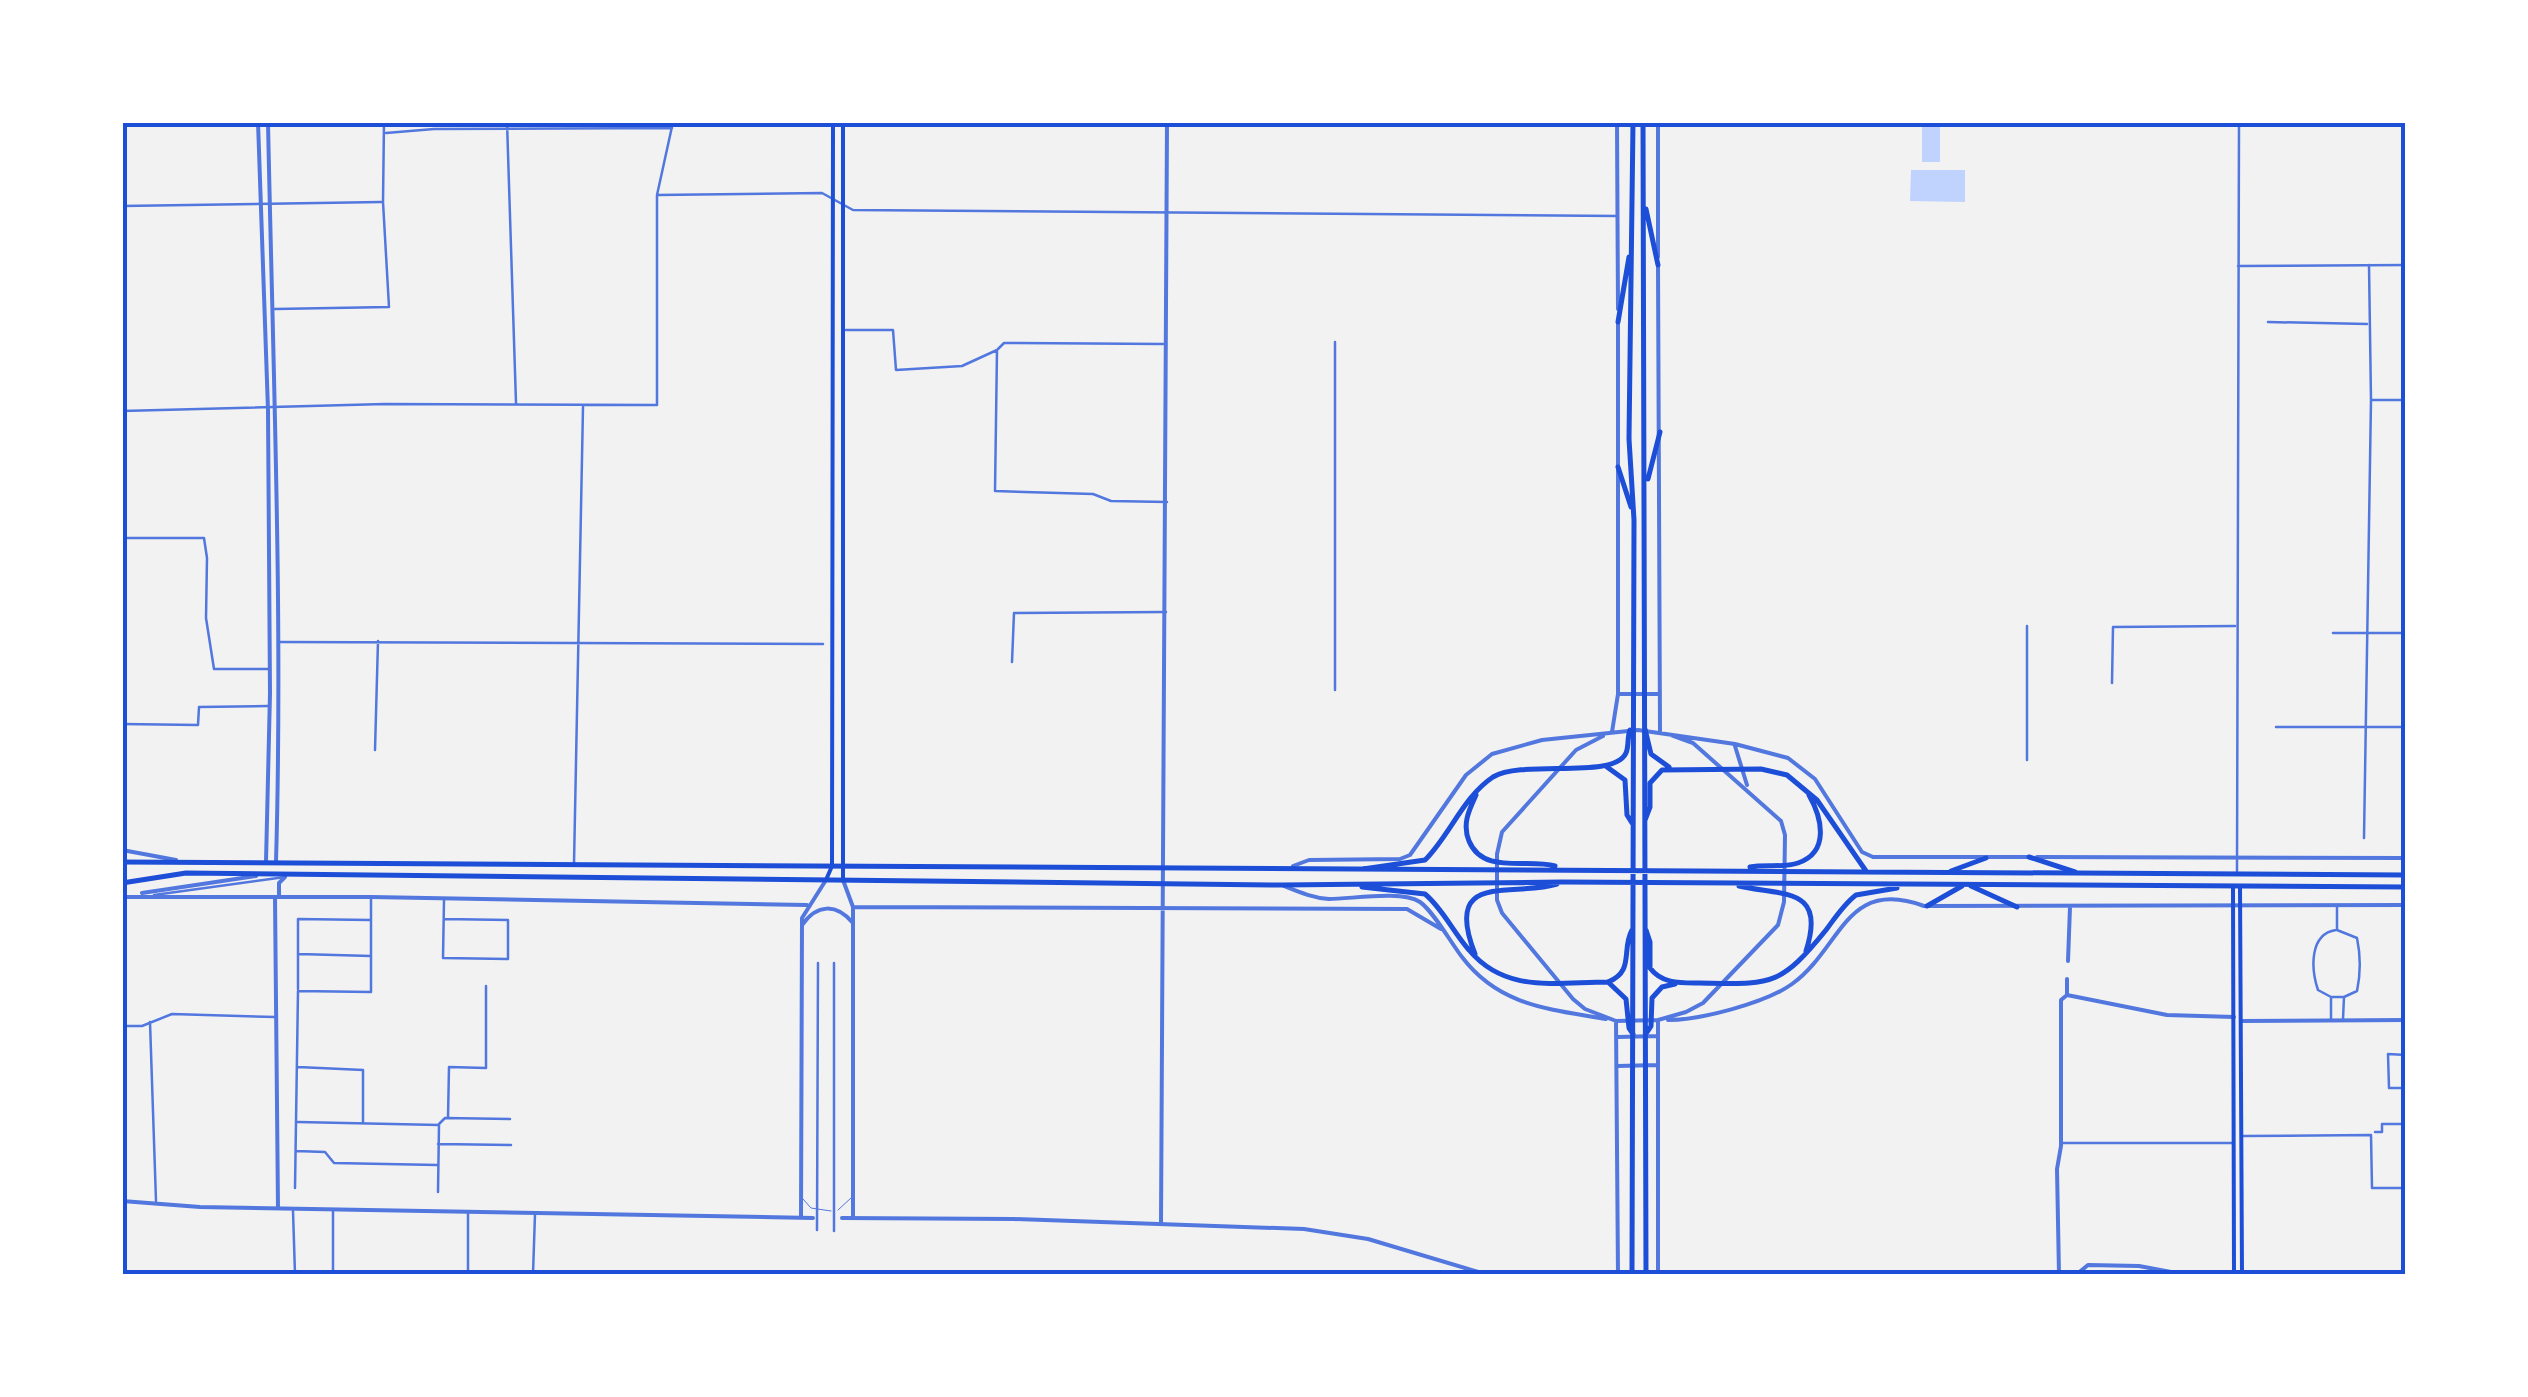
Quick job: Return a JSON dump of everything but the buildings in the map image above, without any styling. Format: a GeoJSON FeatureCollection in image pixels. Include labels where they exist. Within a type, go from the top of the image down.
{"type":"FeatureCollection","features":[{"type":"Feature","properties":{"kind":"main road"},"geometry":{"type":"LineString","coordinates":[[826,880],[832,866],[834,122]]}},
{"type":"Feature","properties":{"kind":"main road"},"geometry":{"type":"LineString","coordinates":[[843,122],[843,880]]}},
{"type":"Feature","properties":{"kind":"main road"},"geometry":{"type":"LineString","coordinates":[[1632,122],[1628,438],[1634,518],[1632,1274]]}},
{"type":"Feature","properties":{"kind":"main road"},"geometry":{"type":"LineString","coordinates":[[1644,122],[1646,1274]]}},
{"type":"Feature","properties":{"kind":"main road"},"geometry":{"type":"LineString","coordinates":[[1644,196],[1658,265]]}},
{"type":"Feature","properties":{"kind":"main road"},"geometry":{"type":"LineString","coordinates":[[1618,322],[1632,239]]}},
{"type":"Feature","properties":{"kind":"main road"},"geometry":{"type":"LineString","coordinates":[[1646,487],[1660,432]]}},
{"type":"Feature","properties":{"kind":"main road"},"geometry":{"type":"LineString","coordinates":[[1618,467],[1634,518]]}},
{"type":"Feature","properties":{"kind":"main road"},"geometry":{"type":"LineString","coordinates":[[1355,871],[1425,860],[1480,789],[1490,779],[1515,768],[1607,767],[1626,753],[1632,725]]}},
{"type":"Feature","properties":{"kind":"main road"},"geometry":{"type":"LineString","coordinates":[[1644,726],[1652,754],[1672,768]]}},
{"type":"Feature","properties":{"kind":"main road"},"geometry":{"type":"LineString","coordinates":[[1607,767],[1625,780],[1627,815],[1633,824]]}},
{"type":"Feature","properties":{"kind":"main road"},"geometry":{"type":"LineString","coordinates":[[1644,824],[1652,779],[1662,770],[1773,770],[1787,774],[1817,800],[1866,871]]}},
{"type":"Feature","properties":{"kind":"main road"},"geometry":{"type":"LineString","coordinates":[[1735,870],[1798,863],[1814,852],[1822,824],[1805,788]]}},
{"type":"Feature","properties":{"kind":"main road"},"geometry":{"type":"LineString","coordinates":[[1480,789],[1466,825],[1468,838],[1479,855],[1493,862],[1544,863],[1562,869]]}},
{"type":"Feature","properties":{"kind":"main road"},"geometry":{"type":"LineString","coordinates":[[1950,872],[1986,858]]}},
{"type":"Feature","properties":{"kind":"main road"},"geometry":{"type":"LineString","coordinates":[[2029,858],[2078,873]]}},
{"type":"Feature","properties":{"kind":"main road"},"geometry":{"type":"LineString","coordinates":[[122,862],[2406,876]]}},
{"type":"Feature","properties":{"kind":"main road"},"geometry":{"type":"LineString","coordinates":[[122,883],[186,873],[1281,885],[1562,882],[2406,887]]}},
{"type":"Feature","properties":{"kind":"main road"},"geometry":{"type":"LineString","coordinates":[[1476,957],[1466,922],[1479,896],[1495,889],[1543,888],[1562,882]]}},
{"type":"Feature","properties":{"kind":"main road"},"geometry":{"type":"LineString","coordinates":[[1732,884],[1779,890],[1802,902],[1812,922],[1805,956]]}},
{"type":"Feature","properties":{"kind":"main road"},"geometry":{"type":"LineString","coordinates":[[1354,885],[1425,894],[1476,957],[1491,971],[1510,980],[1608,982],[1628,1003],[1629,1028],[1634,1036]]}},
{"type":"Feature","properties":{"kind":"main road"},"geometry":{"type":"LineString","coordinates":[[1644,926],[1653,972],[1664,980],[1769,982],[1792,970],[1856,894],[1915,886]]}},
{"type":"Feature","properties":{"kind":"main road"},"geometry":{"type":"LineString","coordinates":[[1927,906],[1962,886]]}},
{"type":"Feature","properties":{"kind":"main road"},"geometry":{"type":"LineString","coordinates":[[1971,886],[2017,907]]}},
{"type":"Feature","properties":{"kind":"main road"},"geometry":{"type":"LineString","coordinates":[[2234,1274],[2237,887]]}},
{"type":"Feature","properties":{"kind":"main road"},"geometry":{"type":"LineString","coordinates":[[2237,906],[2242,1274]]}},
{"type":"Feature","properties":{"kind":"main road"},"geometry":{"type":"LineString","coordinates":[[1608,982],[1626,968],[1628,936],[1633,928]]}},
{"type":"Feature","properties":{"kind":"main road"},"geometry":{"type":"LineString","coordinates":[[1645,1035],[1650,1026],[1652,998],[1662,987],[1678,983]]}},
{"type":"Feature","properties":{"kind":"street"},"geometry":{"type":"LineString","coordinates":[[258,122],[268,410],[270,706],[266,862]]}},
{"type":"Feature","properties":{"kind":"street"},"geometry":{"type":"LineString","coordinates":[[268,122],[277,408],[276,862]]}},
{"type":"Feature","properties":{"kind":"street"},"geometry":{"type":"LineString","coordinates":[[271,309],[389,307],[383,202],[384,122]]}},
{"type":"Feature","properties":{"kind":"street"},"geometry":{"type":"LineString","coordinates":[[1162,1223],[1167,122]]}},
{"type":"Feature","properties":{"kind":"street"},"geometry":{"type":"LineString","coordinates":[[1612,732],[1618,694],[1617,122]]}},
{"type":"Feature","properties":{"kind":"street"},"geometry":{"type":"LineString","coordinates":[[1658,122],[1660,732]]}},
{"type":"Feature","properties":{"kind":"street"},"geometry":{"type":"LineString","coordinates":[[2237,876],[2239,122]]}},
{"type":"Feature","properties":{"kind":"street"},"geometry":{"type":"LineString","coordinates":[[122,411],[658,405],[657,195],[673,125],[507,125],[385,134]]}},
{"type":"Feature","properties":{"kind":"street"},"geometry":{"type":"LineString","coordinates":[[507,125],[516,405]]}},
{"type":"Feature","properties":{"kind":"street"},"geometry":{"type":"LineString","coordinates":[[657,195],[822,194],[853,210],[1618,216]]}},
{"type":"Feature","properties":{"kind":"street"},"geometry":{"type":"LineString","coordinates":[[122,206],[383,202]]}},
{"type":"Feature","properties":{"kind":"street"},"geometry":{"type":"LineString","coordinates":[[2364,838],[2371,400],[2369,265]]}},
{"type":"Feature","properties":{"kind":"street"},"geometry":{"type":"LineString","coordinates":[[2238,266],[2406,265]]}},
{"type":"Feature","properties":{"kind":"street"},"geometry":{"type":"LineString","coordinates":[[2268,322],[2370,324]]}},
{"type":"Feature","properties":{"kind":"street"},"geometry":{"type":"LineString","coordinates":[[843,330],[893,330],[896,370],[962,366],[1004,344],[1168,344]]}},
{"type":"Feature","properties":{"kind":"street"},"geometry":{"type":"LineString","coordinates":[[1335,342],[1335,690]]}},
{"type":"Feature","properties":{"kind":"street"},"geometry":{"type":"LineString","coordinates":[[997,350],[995,492],[1094,494],[1110,501],[1167,502]]}},
{"type":"Feature","properties":{"kind":"street"},"geometry":{"type":"LineString","coordinates":[[2371,400],[2406,400]]}},
{"type":"Feature","properties":{"kind":"street"},"geometry":{"type":"LineString","coordinates":[[574,864],[583,405]]}},
{"type":"Feature","properties":{"kind":"street"},"geometry":{"type":"LineString","coordinates":[[122,538],[204,538],[206,618],[214,669],[270,669]]}},
{"type":"Feature","properties":{"kind":"street"},"geometry":{"type":"LineString","coordinates":[[1012,662],[1014,613],[1166,612]]}},
{"type":"Feature","properties":{"kind":"street"},"geometry":{"type":"LineString","coordinates":[[2027,760],[2028,626]]}},
{"type":"Feature","properties":{"kind":"street"},"geometry":{"type":"LineString","coordinates":[[2112,683],[2112,626],[2236,626]]}},
{"type":"Feature","properties":{"kind":"street"},"geometry":{"type":"LineString","coordinates":[[2333,633],[2406,633]]}},
{"type":"Feature","properties":{"kind":"street"},"geometry":{"type":"LineString","coordinates":[[375,750],[378,641]]}},
{"type":"Feature","properties":{"kind":"street"},"geometry":{"type":"LineString","coordinates":[[278,642],[823,644]]}},
{"type":"Feature","properties":{"kind":"street"},"geometry":{"type":"LineString","coordinates":[[1618,694],[1660,694]]}},
{"type":"Feature","properties":{"kind":"street"},"geometry":{"type":"LineString","coordinates":[[122,724],[198,724],[199,706],[270,706]]}},
{"type":"Feature","properties":{"kind":"street"},"geometry":{"type":"LineString","coordinates":[[2276,726],[2406,728]]}},
{"type":"Feature","properties":{"kind":"street"},"geometry":{"type":"LineString","coordinates":[[1612,732],[1576,750],[1504,828],[1497,854],[1498,900],[1506,918],[1575,1002],[1616,1021]]}},
{"type":"Feature","properties":{"kind":"street"},"geometry":{"type":"LineString","coordinates":[[1284,870],[1309,860],[1400,859],[1410,855],[1478,763],[1514,746],[1612,732],[1660,732],[1769,751],[1806,770],[1862,852],[1869,856],[2406,858]]}},
{"type":"Feature","properties":{"kind":"street"},"geometry":{"type":"LineString","coordinates":[[1658,1020],[1703,1003],[1772,935],[1782,916],[1784,827],[1774,811],[1693,743],[1660,732]]}},
{"type":"Feature","properties":{"kind":"street"},"geometry":{"type":"LineString","coordinates":[[1735,744],[1748,790]]}},
{"type":"Feature","properties":{"kind":"street"},"geometry":{"type":"LineString","coordinates":[[267,848],[277,849]]}},
{"type":"Feature","properties":{"kind":"street"},"geometry":{"type":"LineString","coordinates":[[122,850],[186,862]]}},
{"type":"Feature","properties":{"kind":"street"},"geometry":{"type":"LineString","coordinates":[[122,897],[271,874]]}},
{"type":"Feature","properties":{"kind":"street"},"geometry":{"type":"LineString","coordinates":[[122,897],[313,874]]}},
{"type":"Feature","properties":{"kind":"street"},"geometry":{"type":"LineString","coordinates":[[278,1208],[277,897],[285,877]]}},
{"type":"Feature","properties":{"kind":"street"},"geometry":{"type":"LineString","coordinates":[[801,1218],[802,926],[807,905],[826,880]]}},
{"type":"Feature","properties":{"kind":"street"},"geometry":{"type":"LineString","coordinates":[[843,880],[853,907],[853,1218]]}},
{"type":"Feature","properties":{"kind":"street"},"geometry":{"type":"LineString","coordinates":[[1281,885],[1326,899],[1411,898],[1423,904],[1476,975],[1499,992],[1526,1003],[1616,1021],[1679,1020],[1784,990],[1805,974],[1864,904],[2070,908],[2406,905]]}},
{"type":"Feature","properties":{"kind":"street"},"geometry":{"type":"LineString","coordinates":[[153,895],[807,905]]}},
{"type":"Feature","properties":{"kind":"street"},"geometry":{"type":"LineString","coordinates":[[298,991],[370,992],[372,897]]}},
{"type":"Feature","properties":{"kind":"street"},"geometry":{"type":"LineString","coordinates":[[444,898],[443,958],[508,959],[508,920],[444,919]]}},
{"type":"Feature","properties":{"kind":"street"},"geometry":{"type":"LineString","coordinates":[[2337,930],[2338,906]]}},
{"type":"Feature","properties":{"kind":"street"},"geometry":{"type":"LineString","coordinates":[[853,907],[1407,909],[1441,929]]}},
{"type":"Feature","properties":{"kind":"street"},"geometry":{"type":"LineString","coordinates":[[802,926],[809,916],[825,908],[841,911],[853,923]]}},
{"type":"Feature","properties":{"kind":"street"},"geometry":{"type":"LineString","coordinates":[[2068,961],[2070,908]]}},
{"type":"Feature","properties":{"kind":"street"},"geometry":{"type":"LineString","coordinates":[[295,1188],[298,919],[371,920]]}},
{"type":"Feature","properties":{"kind":"street"},"geometry":{"type":"LineString","coordinates":[[2337,930],[2357,938],[2361,972],[2357,990],[2344,998],[2331,998],[2318,990],[2314,961],[2319,938],[2324,932],[2337,930]]}},
{"type":"Feature","properties":{"kind":"street"},"geometry":{"type":"LineString","coordinates":[[298,954],[371,956]]}},
{"type":"Feature","properties":{"kind":"street"},"geometry":{"type":"LineString","coordinates":[[817,1230],[818,963]]}},
{"type":"Feature","properties":{"kind":"street"},"geometry":{"type":"LineString","coordinates":[[834,963],[834,1231]]}},
{"type":"Feature","properties":{"kind":"street"},"geometry":{"type":"LineString","coordinates":[[2067,979],[2067,995]]}},
{"type":"Feature","properties":{"kind":"street"},"geometry":{"type":"LineString","coordinates":[[448,1118],[449,1068],[486,1068],[486,986]]}},
{"type":"Feature","properties":{"kind":"street"},"geometry":{"type":"LineString","coordinates":[[2067,995],[2166,1016],[2234,1016]]}},
{"type":"Feature","properties":{"kind":"street"},"geometry":{"type":"LineString","coordinates":[[2059,1274],[2061,1000],[2067,995]]}},
{"type":"Feature","properties":{"kind":"street"},"geometry":{"type":"LineString","coordinates":[[2331,998],[2331,1020]]}},
{"type":"Feature","properties":{"kind":"street"},"geometry":{"type":"LineString","coordinates":[[2343,1020],[2344,998]]}},
{"type":"Feature","properties":{"kind":"street"},"geometry":{"type":"LineString","coordinates":[[122,1026],[142,1026],[172,1014],[276,1017]]}},
{"type":"Feature","properties":{"kind":"street"},"geometry":{"type":"LineString","coordinates":[[1658,1020],[1658,1274]]}},
{"type":"Feature","properties":{"kind":"street"},"geometry":{"type":"LineString","coordinates":[[2241,1020],[2406,1020]]}},
{"type":"Feature","properties":{"kind":"street"},"geometry":{"type":"LineString","coordinates":[[1616,1021],[1618,1274]]}},
{"type":"Feature","properties":{"kind":"street"},"geometry":{"type":"LineString","coordinates":[[150,1022],[156,1202]]}},
{"type":"Feature","properties":{"kind":"street"},"geometry":{"type":"LineString","coordinates":[[1616,1037],[1658,1036]]}},
{"type":"Feature","properties":{"kind":"street"},"geometry":{"type":"LineString","coordinates":[[2406,1054],[2388,1054],[2389,1088],[2406,1088]]}},
{"type":"Feature","properties":{"kind":"street"},"geometry":{"type":"LineString","coordinates":[[1616,1066],[1658,1065]]}},
{"type":"Feature","properties":{"kind":"street"},"geometry":{"type":"LineString","coordinates":[[297,1068],[363,1070],[363,1124]]}},
{"type":"Feature","properties":{"kind":"street"},"geometry":{"type":"LineString","coordinates":[[296,1122],[438,1125],[448,1118],[510,1119]]}},
{"type":"Feature","properties":{"kind":"street"},"geometry":{"type":"LineString","coordinates":[[2375,1132],[2382,1132],[2382,1124],[2406,1124]]}},
{"type":"Feature","properties":{"kind":"street"},"geometry":{"type":"LineString","coordinates":[[438,1125],[438,1192]]}},
{"type":"Feature","properties":{"kind":"street"},"geometry":{"type":"LineString","coordinates":[[2242,1136],[2371,1134],[2372,1188],[2406,1188]]}},
{"type":"Feature","properties":{"kind":"street"},"geometry":{"type":"LineString","coordinates":[[2061,1143],[2234,1143]]}},
{"type":"Feature","properties":{"kind":"street"},"geometry":{"type":"LineString","coordinates":[[438,1144],[511,1145]]}},
{"type":"Feature","properties":{"kind":"street"},"geometry":{"type":"LineString","coordinates":[[296,1151],[325,1152],[334,1164],[438,1164]]}},
{"type":"Feature","properties":{"kind":"street"},"geometry":{"type":"LineString","coordinates":[[122,1201],[200,1207],[813,1218]]}},
{"type":"Feature","properties":{"kind":"street"},"geometry":{"type":"LineString","coordinates":[[294,1208],[295,1274]]}},
{"type":"Feature","properties":{"kind":"street"},"geometry":{"type":"LineString","coordinates":[[334,1208],[334,1274]]}},
{"type":"Feature","properties":{"kind":"street"},"geometry":{"type":"LineString","coordinates":[[468,1212],[468,1274]]}},
{"type":"Feature","properties":{"kind":"street"},"geometry":{"type":"LineString","coordinates":[[533,1274],[535,1213]]}},
{"type":"Feature","properties":{"kind":"street"},"geometry":{"type":"LineString","coordinates":[[842,1218],[1278,1227],[1340,1234],[1410,1250],[1485,1274]]}},
{"type":"Feature","properties":{"kind":"street"},"geometry":{"type":"LineString","coordinates":[[2077,1274],[2088,1265],[2138,1266],[2182,1274]]}},
{"type":"Feature","properties":{"kind":"lane"},"geometry":{"type":"LineString","coordinates":[[802,1196],[817,1210],[840,1210],[853,1193]]}},
{"type":"Feature","properties":{"kind":"water"},"geometry":{"type":"Polygon","coordinates":[[[1922,123],[1940,123],[1940,162],[1922,162],[1922,123]]]}},
{"type":"Feature","properties":{"kind":"water"},"geometry":{"type":"Polygon","coordinates":[[[1911,170],[1965,170],[1965,202],[1910,201],[1911,170]]]}}]}
